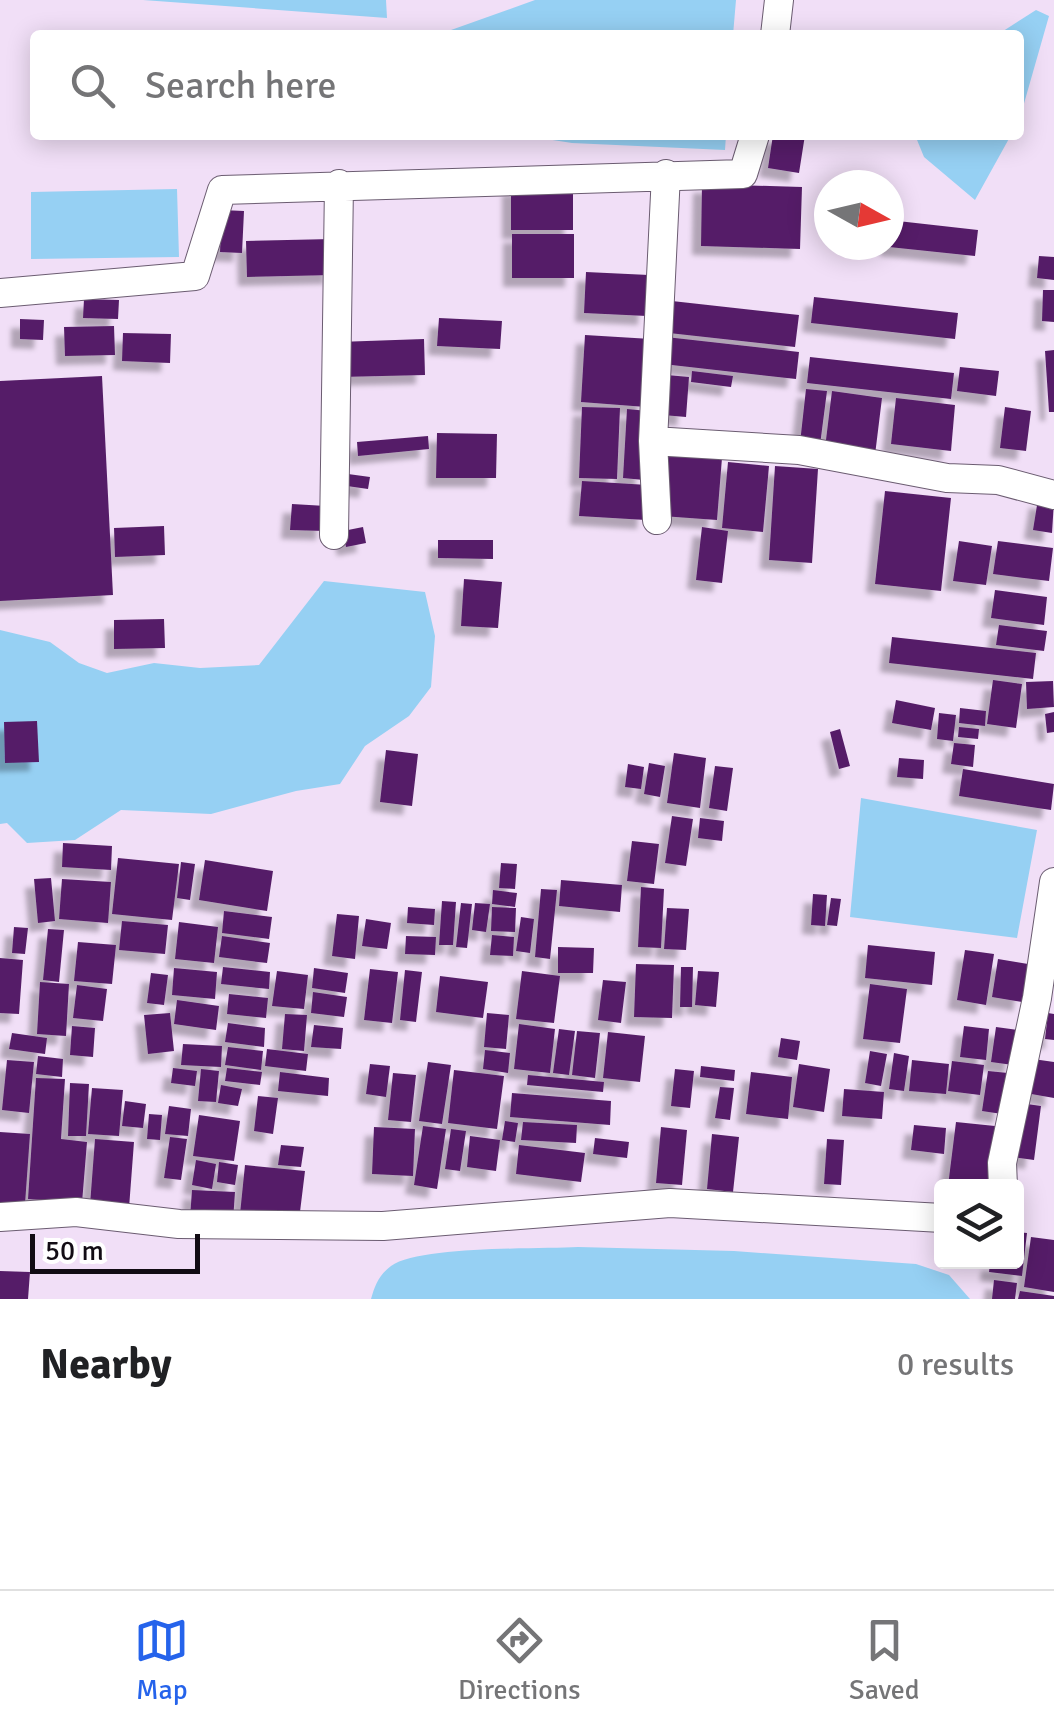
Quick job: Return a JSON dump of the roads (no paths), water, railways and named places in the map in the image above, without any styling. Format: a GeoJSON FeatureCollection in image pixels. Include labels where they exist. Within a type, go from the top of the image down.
{"type":"FeatureCollection","features":[{"type":"Feature","properties":{"kind":"street"},"geometry":{"type":"LineString","coordinates":[[776,30],[779,0]]}},
{"type":"Feature","properties":{"kind":"street"},"geometry":{"type":"LineString","coordinates":[[0,294],[195,276],[222,190],[743,174],[754,140]]}},
{"type":"Feature","properties":{"kind":"street"},"geometry":{"type":"LineString","coordinates":[[657,520],[653,441],[666,174]]}},
{"type":"Feature","properties":{"kind":"street"},"geometry":{"type":"LineString","coordinates":[[334,536],[338,184]]}},
{"type":"Feature","properties":{"kind":"street"},"geometry":{"type":"LineString","coordinates":[[653,441],[799,450],[946,478],[998,480],[1054,495]]}},
{"type":"Feature","properties":{"kind":"street"},"geometry":{"type":"LineString","coordinates":[[1003,1179],[1002,1163],[1036,998],[1054,882]]}},
{"type":"Feature","properties":{"kind":"street"},"geometry":{"type":"LineString","coordinates":[[0,1216],[76,1212],[180,1224],[384,1226],[670,1203],[934,1218]]}},
{"type":"Feature","properties":{"kind":"water"},"geometry":{"type":"Polygon","coordinates":[[[143,0],[386,0],[387,18],[143,0]]]}},
{"type":"Feature","properties":{"kind":"water"},"geometry":{"type":"Polygon","coordinates":[[[535,0],[736,0],[733,30],[451,30],[535,0]]]}},
{"type":"Feature","properties":{"kind":"water"},"geometry":{"type":"Polygon","coordinates":[[[1036,10],[1049,16],[1024,104],[1024,30],[1005,30],[1036,10]]]}},
{"type":"Feature","properties":{"kind":"water"},"geometry":{"type":"Polygon","coordinates":[[[552,140],[726,140],[725,150],[552,140]]]}},
{"type":"Feature","properties":{"kind":"water"},"geometry":{"type":"Polygon","coordinates":[[[917,140],[1008,140],[975,200],[924,157],[917,140]]]}},
{"type":"Feature","properties":{"kind":"water"},"geometry":{"type":"Polygon","coordinates":[[[177,189],[179,257],[31,259],[31,192],[177,189]]]}},
{"type":"Feature","properties":{"kind":"water"},"geometry":{"type":"Polygon","coordinates":[[[324,581],[425,592],[435,636],[431,687],[409,716],[365,746],[340,784],[296,791],[211,814],[121,810],[75,840],[27,843],[7,823],[0,824],[0,630],[50,642],[79,663],[107,673],[154,663],[200,668],[259,665],[324,581]]]}},
{"type":"Feature","properties":{"kind":"water"},"geometry":{"type":"Polygon","coordinates":[[[861,798],[1037,830],[1017,938],[850,917],[861,798]]]}},
{"type":"Feature","properties":{"kind":"water"},"geometry":{"type":"Polygon","coordinates":[[[578,1247],[734,1251],[916,1264],[949,1275],[970,1299],[371,1299],[383,1273],[405,1260],[452,1252],[578,1247]]]}}]}
